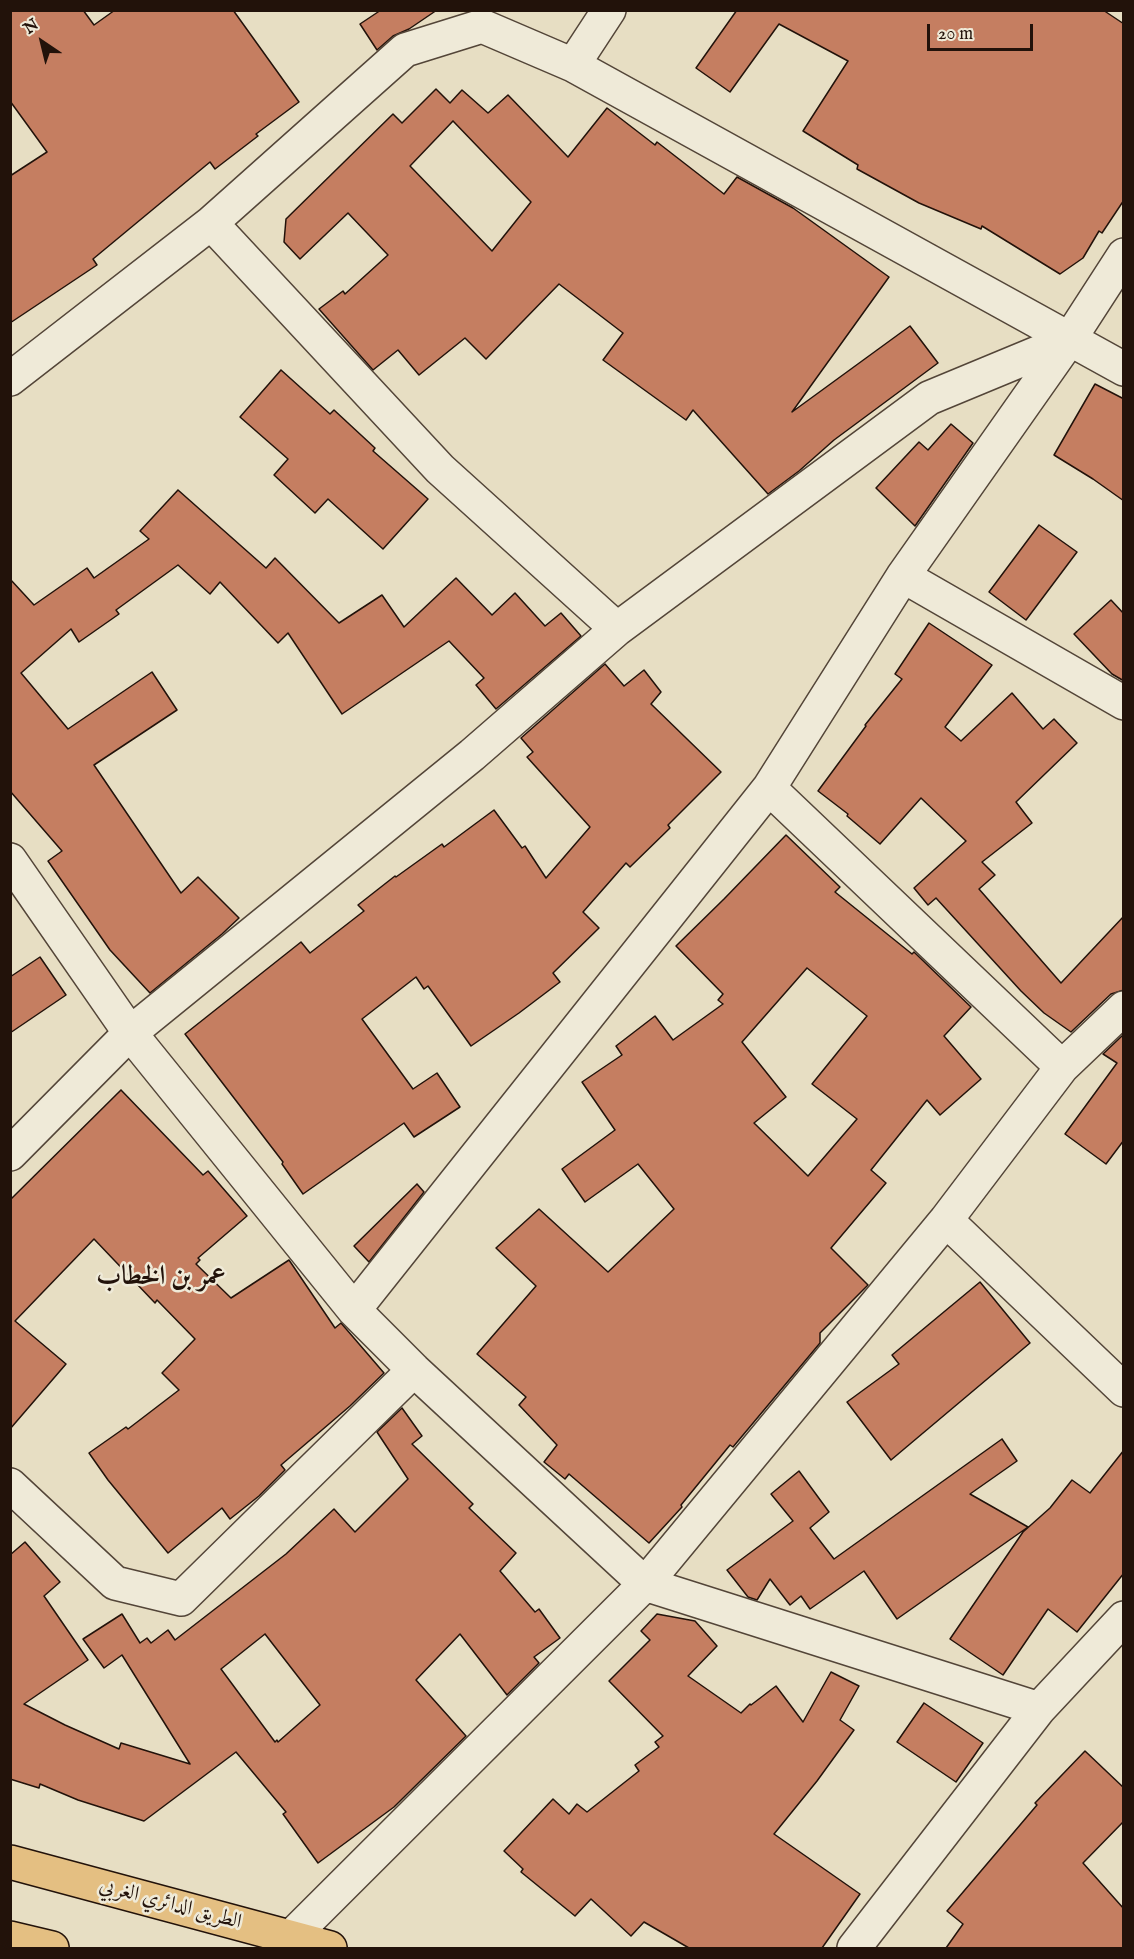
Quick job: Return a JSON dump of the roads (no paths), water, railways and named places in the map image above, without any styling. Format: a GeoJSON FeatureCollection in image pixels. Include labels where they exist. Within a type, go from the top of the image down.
{"type":"FeatureCollection","features":[{"type":"Feature","properties":{"kind":"main road","name":"الطريق الدائري الغربي"},"geometry":{"type":"LineString","coordinates":[[10,1862],[285,1943],[330,1948]]}},
{"type":"Feature","properties":{"kind":"main road"},"geometry":{"type":"LineString","coordinates":[[10,1938],[52,1948]]}},
{"type":"Feature","properties":{"kind":"street"},"geometry":{"type":"LineString","coordinates":[[573,65],[609,10]]}},
{"type":"Feature","properties":{"kind":"street"},"geometry":{"type":"LineString","coordinates":[[10,380],[211,223],[405,50],[482,26],[573,65],[1124,369]]}},
{"type":"Feature","properties":{"kind":"street"},"geometry":{"type":"LineString","coordinates":[[211,223],[440,469],[617,629]]}},
{"type":"Feature","properties":{"kind":"street"},"geometry":{"type":"LineString","coordinates":[[354,1310],[770,788],[903,576],[1069,340],[1124,255]]}},
{"type":"Feature","properties":{"kind":"street"},"geometry":{"type":"LineString","coordinates":[[10,1154],[130,1033],[472,755],[617,629],[929,399],[1069,340]]}},
{"type":"Feature","properties":{"kind":"street"},"geometry":{"type":"LineString","coordinates":[[903,576],[1124,703]]}},
{"type":"Feature","properties":{"kind":"street"},"geometry":{"type":"LineString","coordinates":[[770,788],[1062,1067]]}},
{"type":"Feature","properties":{"kind":"street"},"geometry":{"type":"LineString","coordinates":[[10,860],[130,1033],[354,1310],[414,1370],[645,1584],[1040,1709]]}},
{"type":"Feature","properties":{"kind":"street"},"geometry":{"type":"LineString","coordinates":[[285,1943],[645,1584],[946,1220],[1062,1067],[1124,1008]]}},
{"type":"Feature","properties":{"kind":"street"},"geometry":{"type":"LineString","coordinates":[[946,1220],[1124,1390]]}},
{"type":"Feature","properties":{"kind":"street"},"geometry":{"type":"LineString","coordinates":[[10,1485],[115,1583],[181,1599],[414,1370]]}},
{"type":"Feature","properties":{"kind":"street"},"geometry":{"type":"LineString","coordinates":[[854,1948],[1040,1709],[1124,1618]]}},
{"type":"Feature","properties":{"kind":"district","name":"عمر بن الخطاب"},"geometry":{"type":"Point","coordinates":[161,1278]}}]}
